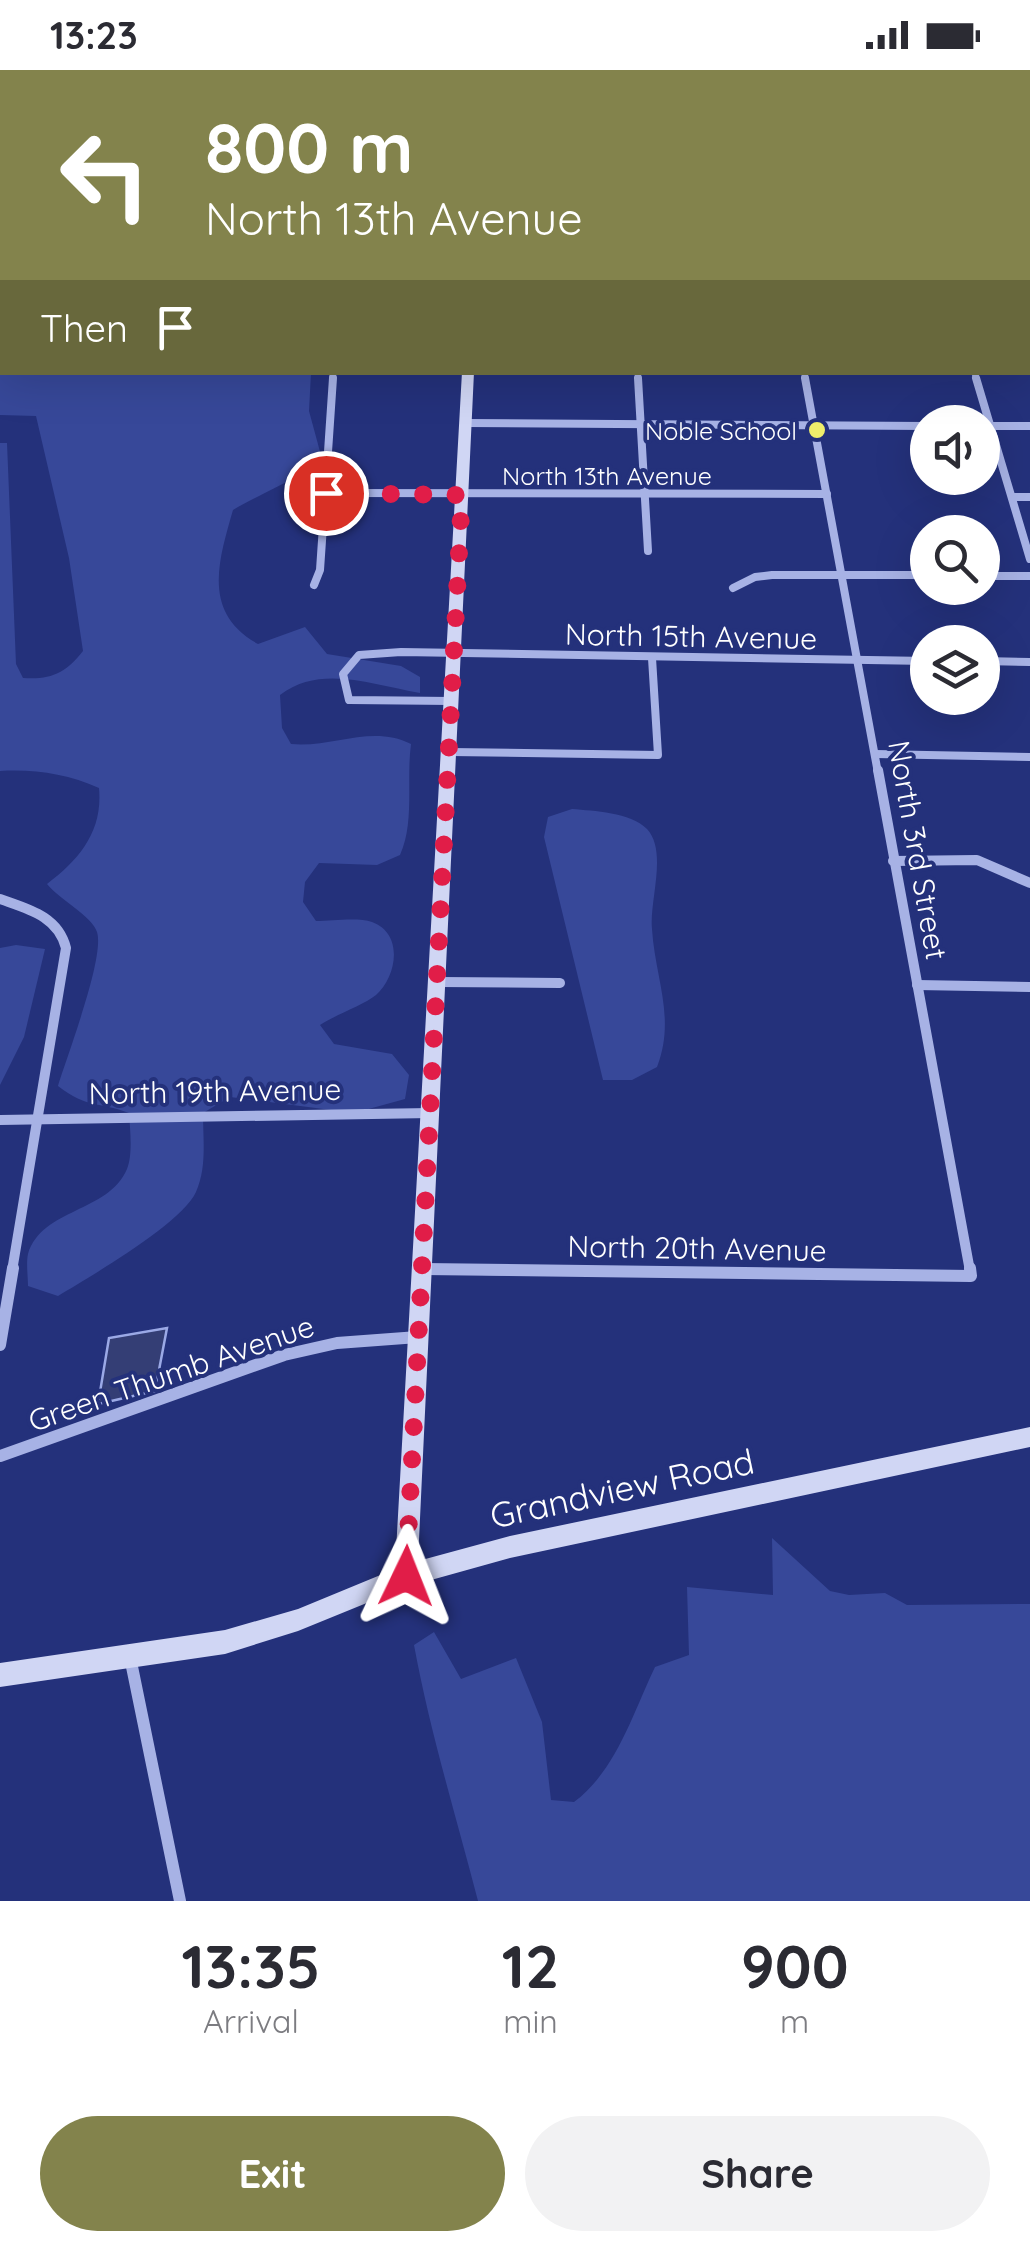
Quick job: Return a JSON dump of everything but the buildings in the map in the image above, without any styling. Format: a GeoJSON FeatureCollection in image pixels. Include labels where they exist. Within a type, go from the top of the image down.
{"type":"FeatureCollection","features":[{"type":"Feature","properties":{"kind":"street"},"geometry":{"type":"LineString","coordinates":[[314,585],[320,570],[334,375]]}},
{"type":"Feature","properties":{"kind":"street"},"geometry":{"type":"LineString","coordinates":[[406,1576],[468,375]]}},
{"type":"Feature","properties":{"kind":"street"},"geometry":{"type":"LineString","coordinates":[[638,375],[648,551]]}},
{"type":"Feature","properties":{"kind":"street","name":"North 3rd Street"},"geometry":{"type":"LineString","coordinates":[[805,375],[971,1276]]}},
{"type":"Feature","properties":{"kind":"street"},"geometry":{"type":"LineString","coordinates":[[975,375],[981,405]]}},
{"type":"Feature","properties":{"kind":"street"},"geometry":{"type":"LineString","coordinates":[[466,423],[910,426]]}},
{"type":"Feature","properties":{"kind":"street"},"geometry":{"type":"LineString","coordinates":[[1000,426],[1030,426]]}},
{"type":"Feature","properties":{"kind":"street"},"geometry":{"type":"LineString","coordinates":[[1000,464],[1030,559]]}},
{"type":"Feature","properties":{"kind":"street","name":"North 13th Avenue"},"geometry":{"type":"LineString","coordinates":[[326,493],[827,494]]}},
{"type":"Feature","properties":{"kind":"street"},"geometry":{"type":"LineString","coordinates":[[1012,497],[1030,497]]}},
{"type":"Feature","properties":{"kind":"street"},"geometry":{"type":"LineString","coordinates":[[733,588],[772,574],[910,575]]}},
{"type":"Feature","properties":{"kind":"street"},"geometry":{"type":"LineString","coordinates":[[1000,576],[1030,576]]}},
{"type":"Feature","properties":{"kind":"street","name":"North 15th Avenue"},"geometry":{"type":"LineString","coordinates":[[452,701],[349,700],[344,674],[358,656],[372,653],[910,661]]}},
{"type":"Feature","properties":{"kind":"street"},"geometry":{"type":"LineString","coordinates":[[450,752],[658,754],[652,658]]}},
{"type":"Feature","properties":{"kind":"street"},"geometry":{"type":"LineString","coordinates":[[1000,661],[1030,662]]}},
{"type":"Feature","properties":{"kind":"street"},"geometry":{"type":"LineString","coordinates":[[876,754],[1030,757]]}},
{"type":"Feature","properties":{"kind":"street"},"geometry":{"type":"LineString","coordinates":[[893,861],[976,860],[1030,884]]}},
{"type":"Feature","properties":{"kind":"street"},"geometry":{"type":"LineString","coordinates":[[0,899],[52,920],[65,937],[0,1345]]}},
{"type":"Feature","properties":{"kind":"street"},"geometry":{"type":"LineString","coordinates":[[439,982],[560,983]]}},
{"type":"Feature","properties":{"kind":"street"},"geometry":{"type":"LineString","coordinates":[[917,985],[1030,987]]}},
{"type":"Feature","properties":{"kind":"street","name":"North 19th Avenue"},"geometry":{"type":"LineString","coordinates":[[0,1120],[431,1113]]}},
{"type":"Feature","properties":{"kind":"street","name":"North 20th Avenue"},"geometry":{"type":"LineString","coordinates":[[423,1269],[971,1276]]}},
{"type":"Feature","properties":{"kind":"street","name":"Green Thumb Avenue"},"geometry":{"type":"LineString","coordinates":[[0,1456],[298,1352],[329,1344],[418,1337]]}},
{"type":"Feature","properties":{"kind":"street","name":"Grandview Road"},"geometry":{"type":"LineString","coordinates":[[0,1676],[260,1632],[406,1576],[510,1547],[1030,1437]]}},
{"type":"Feature","properties":{"kind":"street"},"geometry":{"type":"LineString","coordinates":[[130,1657],[180,1901]]}},
{"type":"Feature","properties":{"kind":"shaded area"},"geometry":{"type":"Polygon","coordinates":[[[0,375],[311,375],[309,411],[322,459],[233,510],[220,567],[222,602],[240,631],[258,644],[305,627],[327,654],[401,666],[420,677],[420,693],[330,679],[312,680],[280,695],[282,728],[291,744],[382,736],[411,744],[409,815],[400,855],[377,865],[319,863],[305,882],[303,902],[316,921],[372,922],[389,936],[394,957],[383,987],[371,999],[320,1025],[334,1044],[392,1054],[409,1075],[405,1099],[354,1113],[230,1097],[203,1113],[202,1173],[187,1205],[134,1248],[58,1296],[28,1286],[28,1254],[47,1227],[118,1183],[129,1163],[129,1113],[85,1101],[58,1086],[91,984],[98,945],[97,932],[89,920],[47,884],[87,843],[97,818],[99,788],[51,774],[0,771],[0,443],[7,443],[16,664],[23,678],[42,678],[64,670],[83,651],[69,558],[36,416],[0,415],[0,375]]]}},
{"type":"Feature","properties":{"kind":"shaded area"},"geometry":{"type":"Polygon","coordinates":[[[572,809],[611,813],[640,823],[653,839],[656,850],[652,929],[665,1032],[657,1067],[632,1080],[603,1080],[544,837],[548,817],[572,809]]]}},
{"type":"Feature","properties":{"kind":"shaded area"},"geometry":{"type":"Polygon","coordinates":[[[16,945],[45,949],[24,1037],[0,1085],[0,948],[16,945]]]}},
{"type":"Feature","properties":{"kind":"shaded area"},"geometry":{"type":"Polygon","coordinates":[[[167,1328],[155,1391],[98,1404],[109,1338],[167,1328]]]}},
{"type":"Feature","properties":{"kind":"shaded area"},"geometry":{"type":"Polygon","coordinates":[[[772,1538],[830,1591],[849,1595],[885,1593],[907,1605],[1030,1604],[1030,1901],[478,1901],[435,1742],[414,1645],[434,1632],[461,1679],[516,1658],[542,1722],[551,1800],[574,1802],[612,1758],[655,1667],[689,1655],[687,1587],[773,1595],[772,1538]]]}},
{"type":"Feature","properties":{"kind":"place","name":"Noble School"},"geometry":{"type":"Point","coordinates":[817,430]}},
{"type":"Feature","properties":{"kind":"route"},"geometry":{"type":"LineString","coordinates":[[326,493],[462,495],[406,1576]]}}]}
